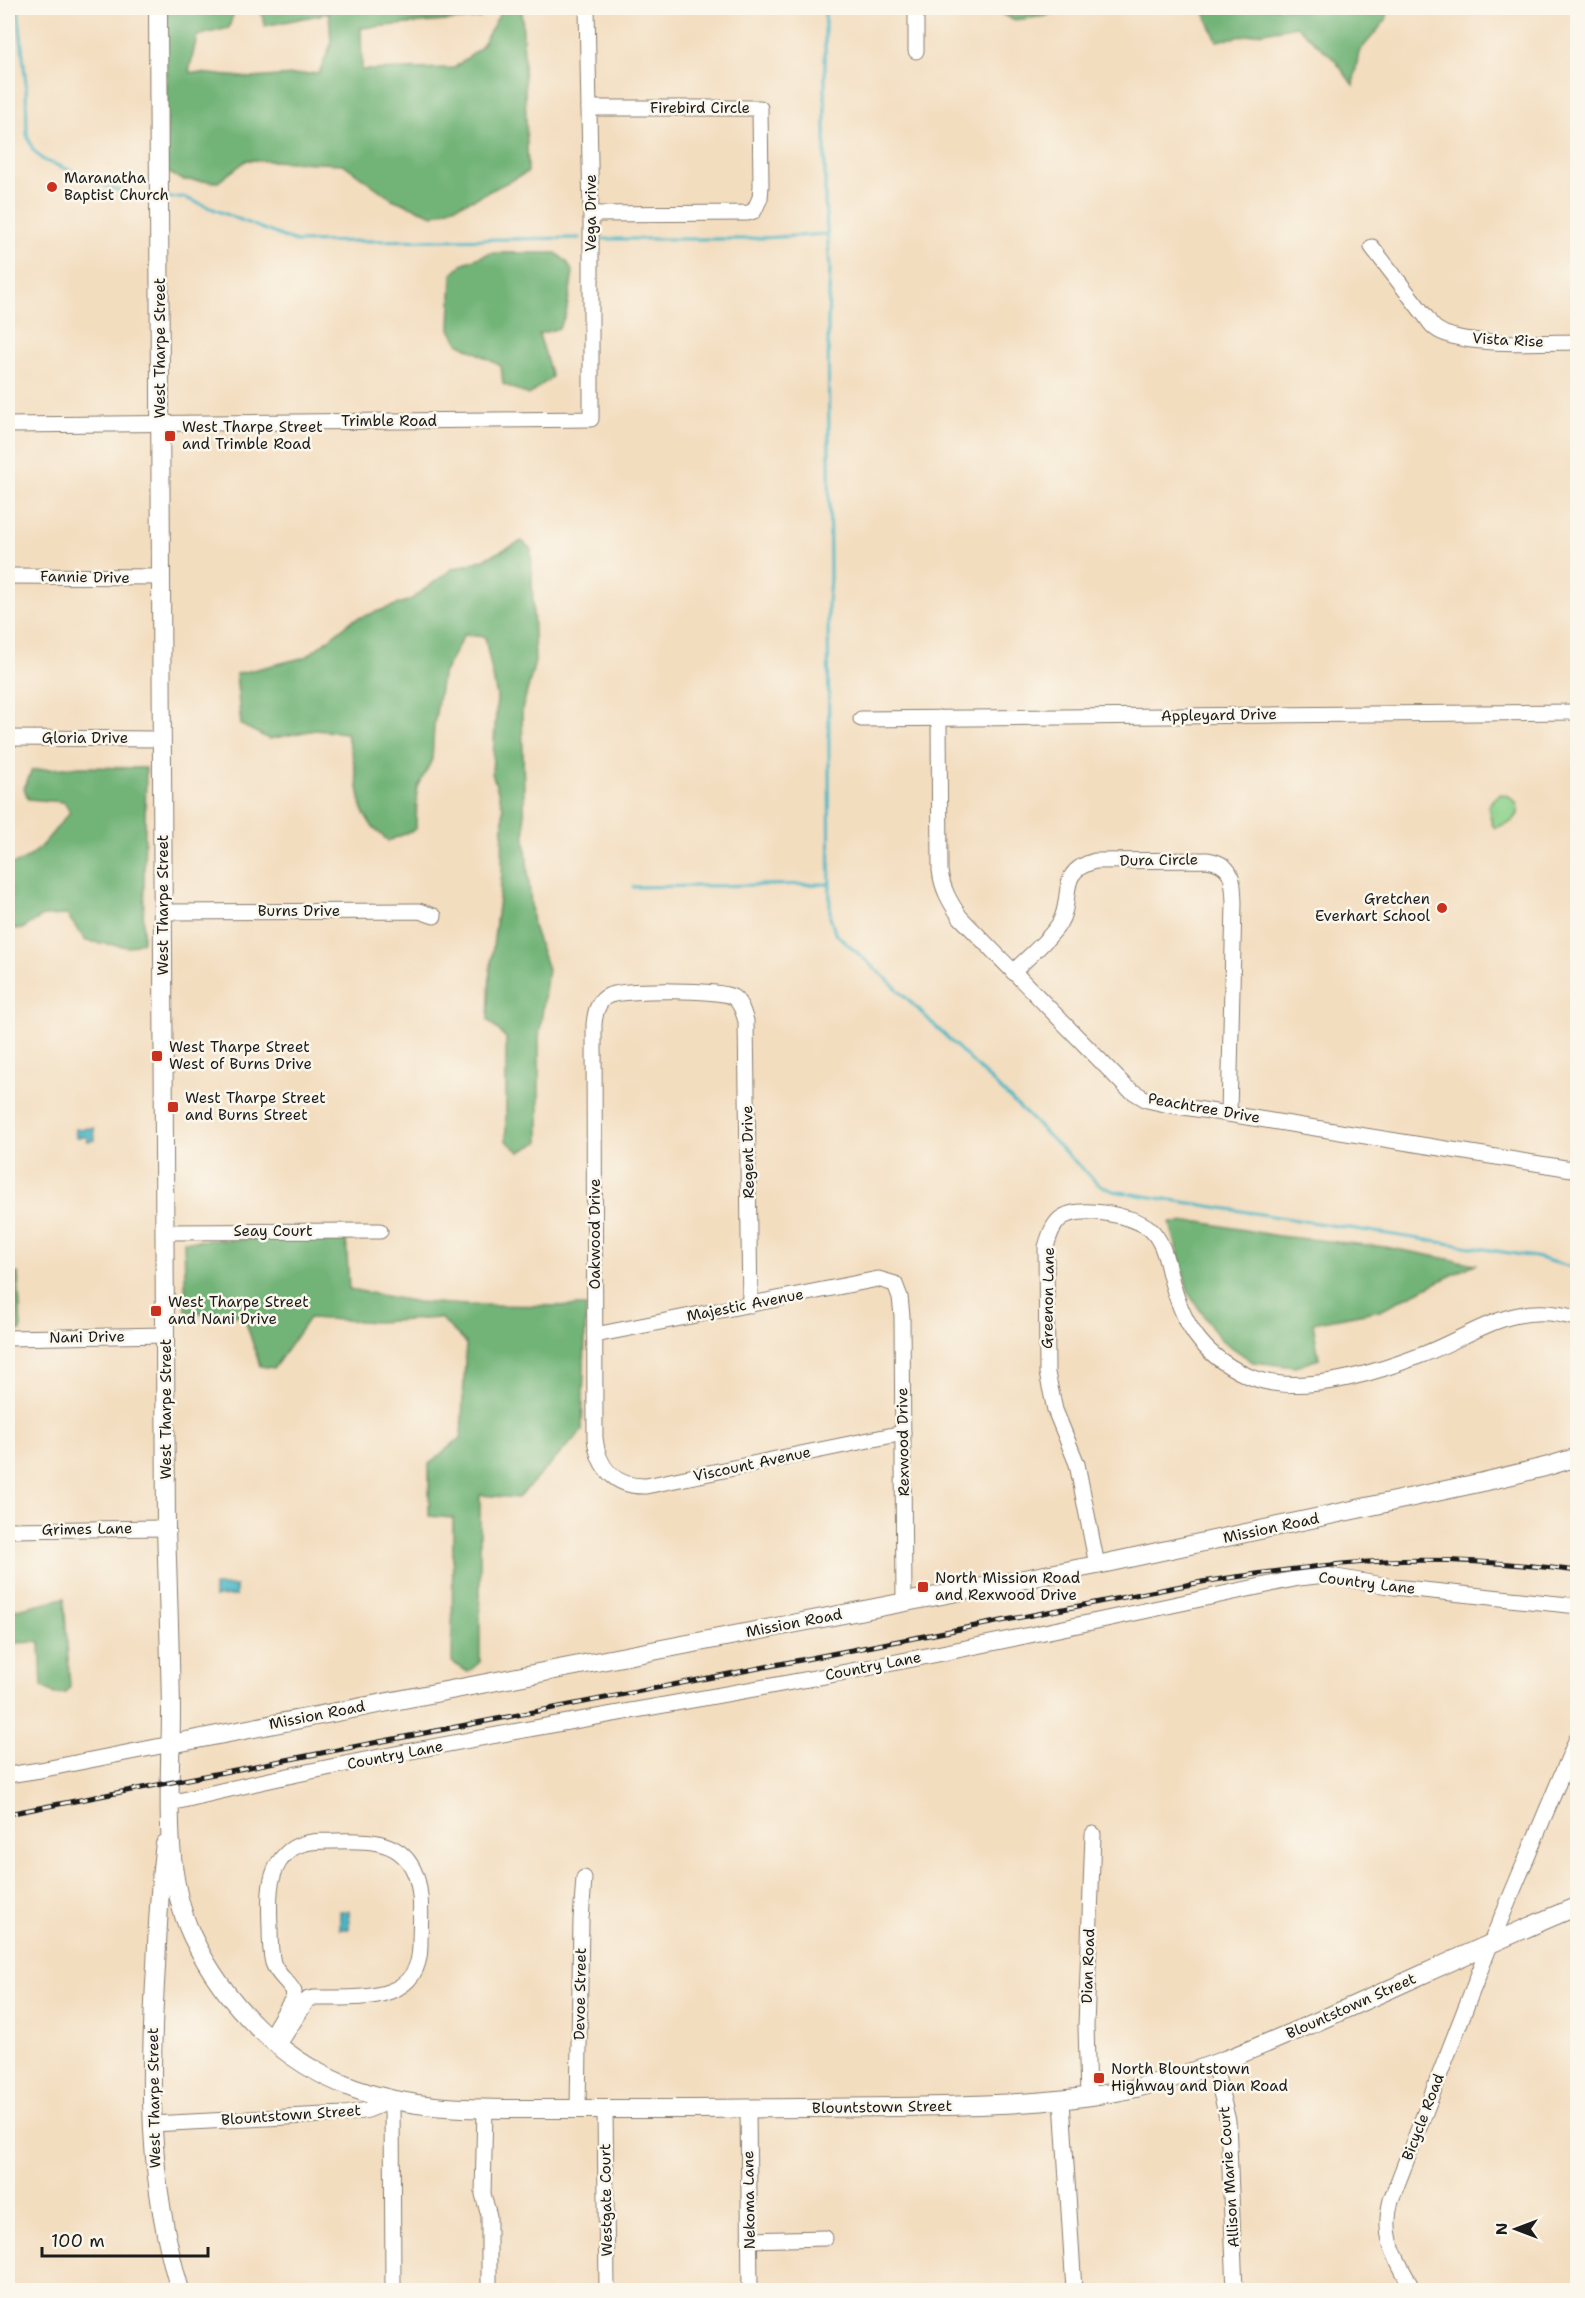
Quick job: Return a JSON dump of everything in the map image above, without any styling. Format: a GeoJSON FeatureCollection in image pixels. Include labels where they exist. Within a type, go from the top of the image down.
{"type":"FeatureCollection","features":[{"type":"Feature","properties":{"kind":"main road","name":"West Tharpe Street"},"geometry":{"type":"LineString","coordinates":[[158,8],[166,1528],[171,1803],[161,1870],[152,2052],[152,2124],[154,2170],[160,2212],[180,2290]]}},
{"type":"Feature","properties":{"kind":"main road","name":"Mission Road"},"geometry":{"type":"LineString","coordinates":[[171,1744],[1097,1565],[1482,1482],[1578,1457]]}},
{"type":"Feature","properties":{"kind":"main road"},"geometry":{"type":"LineString","coordinates":[[171,1803],[171,1855],[184,1915],[209,1967],[229,1996],[249,2020],[274,2042],[313,2070],[348,2087],[392,2100]]}},
{"type":"Feature","properties":{"kind":"main road","name":"Blountstown Street"},"geometry":{"type":"LineString","coordinates":[[392,2100],[435,2106],[485,2109],[748,2109],[910,2107],[1062,2101],[1088,2097],[1137,2088],[1214,2064],[1374,1997],[1578,1906]]}},
{"type":"Feature","properties":{"kind":"main road"},"geometry":{"type":"LineString","coordinates":[[158,1940],[165,1927],[184,1915]]}},
{"type":"Feature","properties":{"kind":"street","name":"Vega Drive"},"geometry":{"type":"LineString","coordinates":[[587,8],[591,214],[591,419]]}},
{"type":"Feature","properties":{"kind":"street"},"geometry":{"type":"LineString","coordinates":[[916,8],[916,51]]}},
{"type":"Feature","properties":{"kind":"street","name":"Firebird Circle"},"geometry":{"type":"LineString","coordinates":[[589,108],[760,108],[761,186],[760,198],[754,211],[747,213],[591,214]]}},
{"type":"Feature","properties":{"kind":"street","name":"Vista Rise"},"geometry":{"type":"LineString","coordinates":[[1372,247],[1435,328],[1442,332],[1476,340],[1578,342]]}},
{"type":"Feature","properties":{"kind":"street","name":"Trimble Road"},"geometry":{"type":"LineString","coordinates":[[8,424],[591,419]]}},
{"type":"Feature","properties":{"kind":"street","name":"Fannie Drive"},"geometry":{"type":"LineString","coordinates":[[8,576],[162,578]]}},
{"type":"Feature","properties":{"kind":"street","name":"Appleyard Drive"},"geometry":{"type":"LineString","coordinates":[[861,719],[1578,712]]}},
{"type":"Feature","properties":{"kind":"street","name":"Peachtree Drive"},"geometry":{"type":"LineString","coordinates":[[939,718],[940,870],[944,888],[960,916],[1136,1095],[1165,1104],[1578,1170]]}},
{"type":"Feature","properties":{"kind":"street","name":"Gloria Drive"},"geometry":{"type":"LineString","coordinates":[[8,738],[162,739]]}},
{"type":"Feature","properties":{"kind":"street","name":"Dura Circle"},"geometry":{"type":"LineString","coordinates":[[1013,972],[1059,924],[1069,879],[1078,867],[1095,861],[1207,860],[1221,864],[1231,875],[1234,903],[1229,1113]]}},
{"type":"Feature","properties":{"kind":"street","name":"Burns Drive"},"geometry":{"type":"LineString","coordinates":[[164,912],[419,911],[434,916]]}},
{"type":"Feature","properties":{"kind":"street","name":"Oakwood Drive"},"geometry":{"type":"LineString","coordinates":[[606,1468],[599,1459],[595,1438],[594,1024],[598,1007],[603,999],[617,993],[716,991],[726,993],[739,1002]]}},
{"type":"Feature","properties":{"kind":"street","name":"Regent Drive"},"geometry":{"type":"LineString","coordinates":[[739,1002],[746,1021],[750,1305]]}},
{"type":"Feature","properties":{"kind":"street","name":"Greenon Lane"},"geometry":{"type":"LineString","coordinates":[[1097,1565],[1077,1464],[1055,1410],[1047,1373],[1046,1247],[1058,1220],[1066,1215],[1076,1211],[1107,1214],[1142,1223],[1151,1230],[1160,1241],[1182,1316],[1193,1333],[1212,1353],[1230,1367],[1248,1377],[1268,1382],[1309,1384],[1384,1368],[1420,1356],[1512,1315],[1550,1312],[1578,1319]]}},
{"type":"Feature","properties":{"kind":"street","name":"Seay Court"},"geometry":{"type":"LineString","coordinates":[[166,1232],[380,1231]]}},
{"type":"Feature","properties":{"kind":"street","name":"Majestic Avenue"},"geometry":{"type":"LineString","coordinates":[[595,1335],[878,1279],[895,1284]]}},
{"type":"Feature","properties":{"kind":"street","name":"Rexwood Drive"},"geometry":{"type":"LineString","coordinates":[[895,1284],[900,1297],[902,1316],[904,1602]]}},
{"type":"Feature","properties":{"kind":"street","name":"Nani Drive"},"geometry":{"type":"LineString","coordinates":[[8,1338],[166,1335]]}},
{"type":"Feature","properties":{"kind":"street","name":"Viscount Avenue"},"geometry":{"type":"LineString","coordinates":[[606,1468],[625,1484],[646,1486],[903,1433]]}},
{"type":"Feature","properties":{"kind":"street","name":"Grimes Lane"},"geometry":{"type":"LineString","coordinates":[[8,1530],[166,1528]]}},
{"type":"Feature","properties":{"kind":"street","name":"Country Lane"},"geometry":{"type":"LineString","coordinates":[[171,1803],[325,1769],[584,1719],[847,1672],[1299,1578],[1325,1575],[1394,1587],[1578,1605]]}},
{"type":"Feature","properties":{"kind":"street"},"geometry":{"type":"LineString","coordinates":[[1490,1945],[1578,1736]]}},
{"type":"Feature","properties":{"kind":"street","name":"Mission Road"},"geometry":{"type":"LineString","coordinates":[[8,1775],[171,1744]]}},
{"type":"Feature","properties":{"kind":"street","name":"Dian Road"},"geometry":{"type":"LineString","coordinates":[[1088,2097],[1086,2015],[1093,1834]]}},
{"type":"Feature","properties":{"kind":"street"},"geometry":{"type":"LineString","coordinates":[[274,2042],[295,2007],[308,2000],[385,1995],[401,1985],[414,1969],[420,1949],[420,1891],[413,1868],[397,1851],[387,1845],[363,1840],[314,1841],[293,1849],[278,1865],[270,1886],[271,1951],[277,1971],[294,1992],[295,2007]]}},
{"type":"Feature","properties":{"kind":"street","name":"Devoe Street"},"geometry":{"type":"LineString","coordinates":[[578,2109],[581,1920],[584,1878]]}},
{"type":"Feature","properties":{"kind":"street","name":"Bicycle Road"},"geometry":{"type":"LineString","coordinates":[[1413,2290],[1387,2234],[1390,2200],[1490,1945]]}},
{"type":"Feature","properties":{"kind":"street","name":"Allison Marie Court"},"geometry":{"type":"LineString","coordinates":[[1214,2064],[1228,2121],[1235,2290]]}},
{"type":"Feature","properties":{"kind":"street"},"geometry":{"type":"LineString","coordinates":[[392,2100],[393,2290]]}},
{"type":"Feature","properties":{"kind":"street","name":"Blountstown Street"},"geometry":{"type":"LineString","coordinates":[[152,2124],[345,2114],[368,2110],[392,2100]]}},
{"type":"Feature","properties":{"kind":"street"},"geometry":{"type":"LineString","coordinates":[[1062,2101],[1074,2290]]}},
{"type":"Feature","properties":{"kind":"street"},"geometry":{"type":"LineString","coordinates":[[485,2109],[483,2194],[489,2216],[489,2290]]}},
{"type":"Feature","properties":{"kind":"street","name":"Westgate Court"},"geometry":{"type":"LineString","coordinates":[[605,2109],[607,2290]]}},
{"type":"Feature","properties":{"kind":"street","name":"Nekoma Lane"},"geometry":{"type":"LineString","coordinates":[[748,2109],[750,2290]]}},
{"type":"Feature","properties":{"kind":"street"},"geometry":{"type":"LineString","coordinates":[[749,2240],[825,2238]]}},
{"type":"Feature","properties":{"kind":"green space"},"geometry":{"type":"Polygon","coordinates":[[[166,8],[235,8],[229,28],[197,36],[189,72],[252,78],[319,73],[331,44],[329,13],[265,26],[260,8],[486,8],[480,18],[361,28],[362,70],[454,68],[481,47],[503,8],[522,8],[528,172],[474,199],[433,215],[392,199],[343,164],[247,160],[218,182],[183,180],[167,172],[166,8]]]}},
{"type":"Feature","properties":{"kind":"green space"},"geometry":{"type":"Polygon","coordinates":[[[990,8],[1058,8],[1046,16],[1013,20],[990,8]]]}},
{"type":"Feature","properties":{"kind":"green space"},"geometry":{"type":"Polygon","coordinates":[[[1202,8],[1389,8],[1386,20],[1359,52],[1353,85],[1334,59],[1296,26],[1217,41],[1202,8]]]}},
{"type":"Feature","properties":{"kind":"green space"},"geometry":{"type":"Polygon","coordinates":[[[490,253],[556,253],[567,262],[573,273],[566,314],[559,328],[539,334],[552,377],[529,395],[503,384],[501,366],[458,343],[450,329],[452,274],[464,263],[490,253]]]}},
{"type":"Feature","properties":{"kind":"green space"},"geometry":{"type":"Polygon","coordinates":[[[522,541],[531,549],[535,662],[522,710],[525,839],[533,926],[548,969],[539,1038],[539,1142],[520,1152],[506,1141],[506,1038],[488,1020],[490,971],[502,873],[503,807],[492,773],[497,697],[485,637],[464,635],[442,676],[434,726],[432,760],[417,789],[416,829],[388,841],[372,826],[362,810],[346,733],[315,730],[269,739],[241,725],[236,674],[306,657],[353,620],[410,600],[452,569],[482,560],[522,541]]]}},
{"type":"Feature","properties":{"kind":"green space"},"geometry":{"type":"Polygon","coordinates":[[[81,767],[146,768],[143,941],[129,947],[86,941],[67,915],[43,916],[22,929],[8,928],[8,864],[26,859],[35,852],[70,812],[64,802],[28,799],[24,788],[32,770],[81,767]]]}},
{"type":"Feature","properties":{"kind":"green space"},"geometry":{"type":"Polygon","coordinates":[[[1501,794],[1514,800],[1518,814],[1513,821],[1495,828],[1488,806],[1494,798],[1501,794]]]}},
{"type":"Feature","properties":{"kind":"green space"},"geometry":{"type":"Polygon","coordinates":[[[1200,1222],[1278,1236],[1386,1247],[1475,1264],[1380,1310],[1313,1323],[1319,1359],[1295,1367],[1253,1362],[1220,1339],[1189,1294],[1170,1223],[1200,1222]]]}},
{"type":"Feature","properties":{"kind":"green space"},"geometry":{"type":"Polygon","coordinates":[[[346,1237],[349,1289],[417,1302],[467,1305],[586,1306],[582,1431],[518,1498],[480,1495],[480,1662],[468,1672],[452,1662],[453,1518],[429,1516],[429,1464],[461,1437],[466,1343],[440,1318],[377,1322],[309,1318],[274,1368],[260,1366],[244,1316],[186,1312],[184,1241],[346,1237]]]}},
{"type":"Feature","properties":{"kind":"green space"},"geometry":{"type":"Polygon","coordinates":[[[18,1273],[21,1331],[8,1331],[8,1274],[18,1273]]]}},
{"type":"Feature","properties":{"kind":"green space"},"geometry":{"type":"Polygon","coordinates":[[[64,1598],[70,1687],[65,1693],[54,1694],[42,1686],[40,1642],[8,1643],[8,1611],[64,1598]]]}},
{"type":"Feature","properties":{"kind":"water"},"geometry":{"type":"Polygon","coordinates":[[[94,1128],[95,1140],[87,1141],[87,1137],[76,1137],[75,1129],[94,1128]]]}},
{"type":"Feature","properties":{"kind":"water"},"geometry":{"type":"Polygon","coordinates":[[[214,1586],[236,1586],[236,1596],[214,1597],[214,1586]]]}},
{"type":"Feature","properties":{"kind":"water"},"geometry":{"type":"Polygon","coordinates":[[[340,1911],[349,1911],[349,1929],[340,1929],[340,1911]]]}},
{"type":"Feature","properties":{"kind":"waterway"},"geometry":{"type":"LineString","coordinates":[[18,8],[26,84],[27,135],[33,150],[43,160],[96,180],[103,185],[151,199]]}},
{"type":"Feature","properties":{"kind":"waterway"},"geometry":{"type":"LineString","coordinates":[[825,8],[825,202],[830,269],[828,319],[830,916],[835,933],[890,982],[1097,1183],[1113,1191],[1535,1257],[1578,1269]]}},
{"type":"Feature","properties":{"kind":"waterway"},"geometry":{"type":"LineString","coordinates":[[167,198],[183,197],[296,242],[580,238]]}},
{"type":"Feature","properties":{"kind":"waterway"},"geometry":{"type":"LineString","coordinates":[[603,239],[743,239],[828,234]]}},
{"type":"Feature","properties":{"kind":"waterway"},"geometry":{"type":"LineString","coordinates":[[633,887],[829,884]]}},
{"type":"Feature","properties":{"kind":"railway"},"geometry":{"type":"LineString","coordinates":[[8,1814],[1202,1582],[1362,1562],[1409,1560],[1482,1562],[1578,1571]]}},
{"type":"Feature","properties":{"kind":"place","name":"Maranatha Baptist Church"},"geometry":{"type":"Point","coordinates":[52,187]}},
{"type":"Feature","properties":{"kind":"place","name":"West Tharpe Street and Trimble Road"},"geometry":{"type":"Point","coordinates":[170,436]}},
{"type":"Feature","properties":{"kind":"place","name":"Gretchen Everhart School"},"geometry":{"type":"Point","coordinates":[1442,908]}},
{"type":"Feature","properties":{"kind":"place","name":"West Tharpe Street West of Burns Drive"},"geometry":{"type":"Point","coordinates":[157,1056]}},
{"type":"Feature","properties":{"kind":"place","name":"West Tharpe Street and Burns Street"},"geometry":{"type":"Point","coordinates":[173,1107]}},
{"type":"Feature","properties":{"kind":"place","name":"West Tharpe Street and Nani Drive"},"geometry":{"type":"Point","coordinates":[156,1311]}},
{"type":"Feature","properties":{"kind":"place","name":"North Mission Road and Rexwood Drive"},"geometry":{"type":"Point","coordinates":[923,1587]}},
{"type":"Feature","properties":{"kind":"place","name":"North Blountstown Highway and Dian Road"},"geometry":{"type":"Point","coordinates":[1099,2078]}}]}
